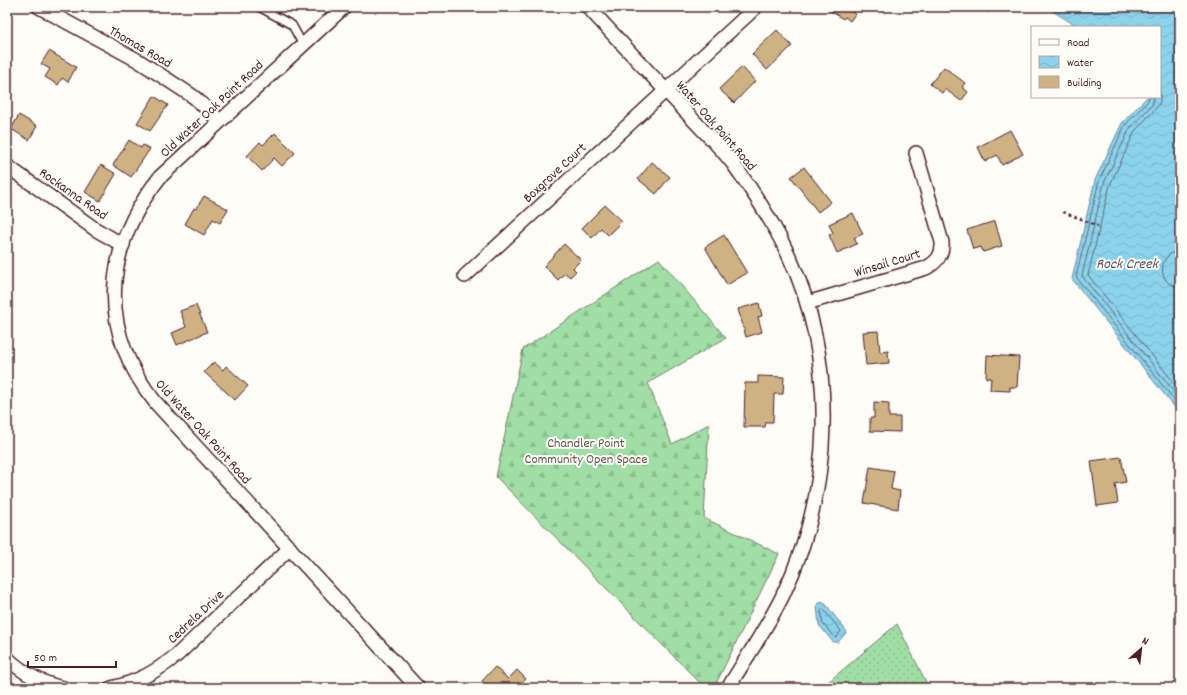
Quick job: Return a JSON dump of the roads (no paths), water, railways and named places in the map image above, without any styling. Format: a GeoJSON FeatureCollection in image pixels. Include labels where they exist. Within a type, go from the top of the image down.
{"type":"FeatureCollection","features":[{"type":"Feature","properties":{"kind":"street","name":"Thomas Road"},"geometry":{"type":"LineString","coordinates":[[39,7],[139,61],[194,97],[220,121]]}},
{"type":"Feature","properties":{"kind":"street","name":"Old Water Oak Point Road"},"geometry":{"type":"LineString","coordinates":[[344,7],[160,177],[153,186],[131,223],[119,258],[114,296],[115,312],[119,332],[132,367],[144,388],[156,403],[418,688]]}},
{"type":"Feature","properties":{"kind":"street","name":"Water Oak Point Road"},"geometry":{"type":"LineString","coordinates":[[588,7],[733,163],[766,211],[789,256],[807,303],[818,354],[822,386],[823,438],[815,501],[799,555],[782,597],[728,688]]}},
{"type":"Feature","properties":{"kind":"street","name":"Boxgrove Court"},"geometry":{"type":"LineString","coordinates":[[464,276],[756,7]]}},
{"type":"Feature","properties":{"kind":"street","name":"Winsail Court"},"geometry":{"type":"LineString","coordinates":[[807,303],[926,268],[934,264],[939,258],[942,250],[942,242],[916,153]]}},
{"type":"Feature","properties":{"kind":"street","name":"Rockanna Road"},"geometry":{"type":"LineString","coordinates":[[7,166],[95,229],[123,245]]}},
{"type":"Feature","properties":{"kind":"street","name":"Cedrela Drive"},"geometry":{"type":"LineString","coordinates":[[111,688],[127,685],[145,678],[176,656],[290,548]]}},
{"type":"Feature","properties":{"kind":"street"},"geometry":{"type":"LineString","coordinates":[[7,658],[36,679],[56,687],[64,688]]}},
{"type":"Feature","properties":{"kind":"lane"},"geometry":{"type":"LineString","coordinates":[[258,7],[292,25],[303,45]]}},
{"type":"Feature","properties":{"kind":"water","name":"Rock Creek"},"geometry":{"type":"Polygon","coordinates":[[[1047,7],[1180,7],[1180,263],[1177,270],[1180,273],[1180,414],[1072,279],[1095,180],[1122,123],[1146,98],[1161,98],[1161,26],[1076,26],[1047,7]]]}},
{"type":"Feature","properties":{"kind":"water"},"geometry":{"type":"Polygon","coordinates":[[[821,601],[824,602],[847,632],[838,642],[833,642],[819,625],[817,606],[821,601]]]}},
{"type":"Feature","properties":{"kind":"park label","name":"Chandler Point Community Open Space"},"geometry":{"type":"Point","coordinates":[586,450]}}]}
